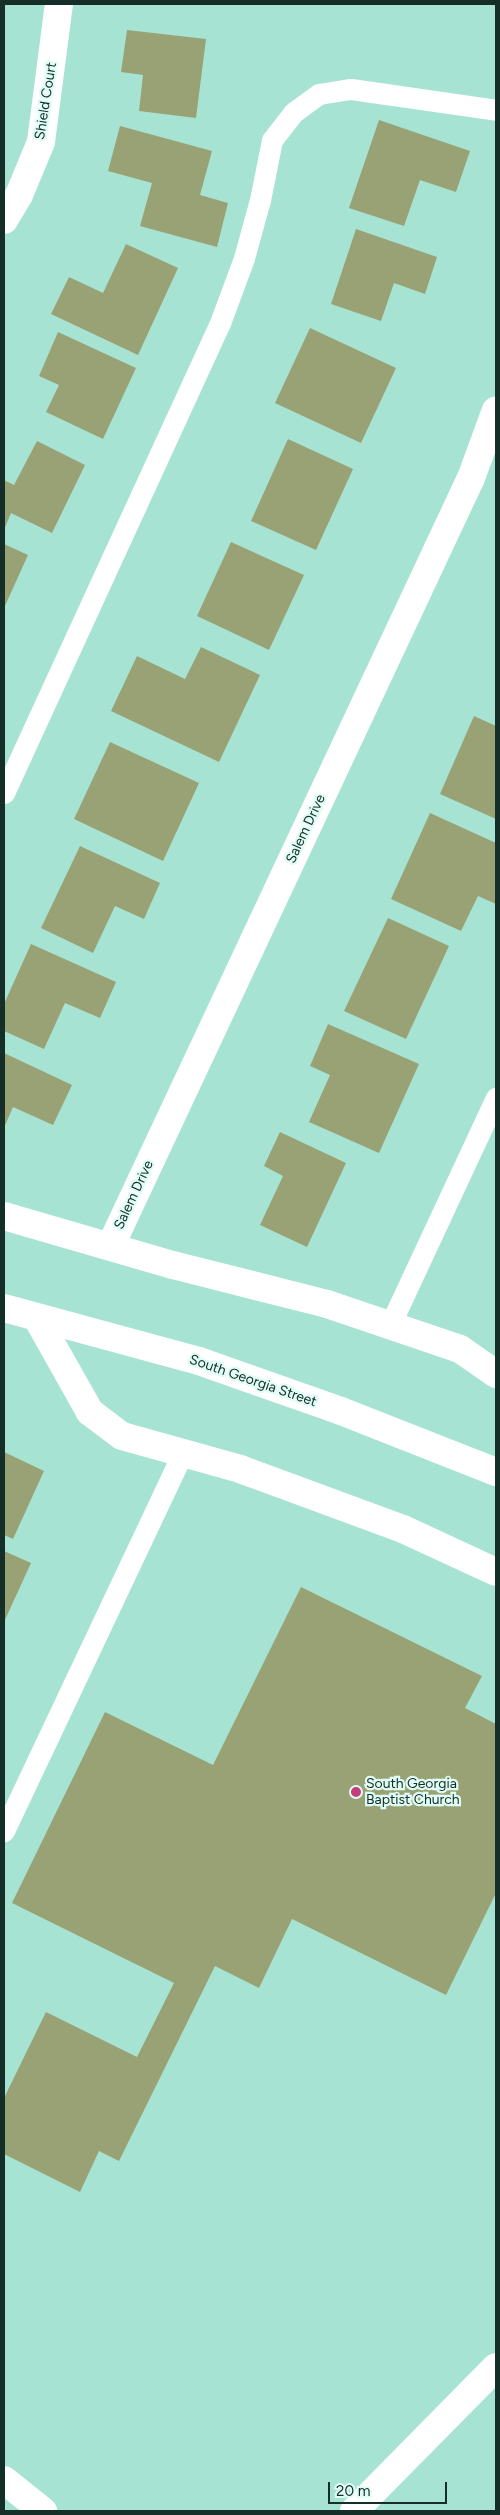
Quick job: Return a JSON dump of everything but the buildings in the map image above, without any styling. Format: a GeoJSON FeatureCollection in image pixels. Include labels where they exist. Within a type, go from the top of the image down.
{"type":"FeatureCollection","features":[{"type":"Feature","properties":{"kind":"street","name":"Shield Court"},"geometry":{"type":"LineString","coordinates":[[4,220],[19,195],[41,142],[59,4]]}},
{"type":"Feature","properties":{"kind":"street","name":"Salem Drive"},"geometry":{"type":"LineString","coordinates":[[111,1245],[470,478],[496,410]]}},
{"type":"Feature","properties":{"kind":"street"},"geometry":{"type":"LineString","coordinates":[[4,1216],[173,1264],[327,1304],[460,1349],[496,1374]]}},
{"type":"Feature","properties":{"kind":"street","name":"South Georgia Street"},"geometry":{"type":"LineString","coordinates":[[4,1308],[199,1361],[369,1422],[496,1472]]}},
{"type":"Feature","properties":{"kind":"street"},"geometry":{"type":"LineString","coordinates":[[37,1318],[90,1412],[122,1436],[240,1469],[403,1529],[496,1572]]}},
{"type":"Feature","properties":{"kind":"street"},"geometry":{"type":"LineString","coordinates":[[354,2511],[496,2367]]}},
{"type":"Feature","properties":{"kind":"street"},"geometry":{"type":"LineString","coordinates":[[4,2480],[43,2511]]}},
{"type":"Feature","properties":{"kind":"lane"},"geometry":{"type":"LineString","coordinates":[[4,793],[220,323],[244,258],[260,200],[272,140],[294,112],[319,94],[351,89],[496,110]]}},
{"type":"Feature","properties":{"kind":"lane"},"geometry":{"type":"LineString","coordinates":[[390,1325],[496,1098]]}},
{"type":"Feature","properties":{"kind":"lane"},"geometry":{"type":"LineString","coordinates":[[4,1831],[183,1453]]}},
{"type":"Feature","properties":{"kind":"place","name":"South Georgia Baptist Church"},"geometry":{"type":"Point","coordinates":[356,1792]}}]}
